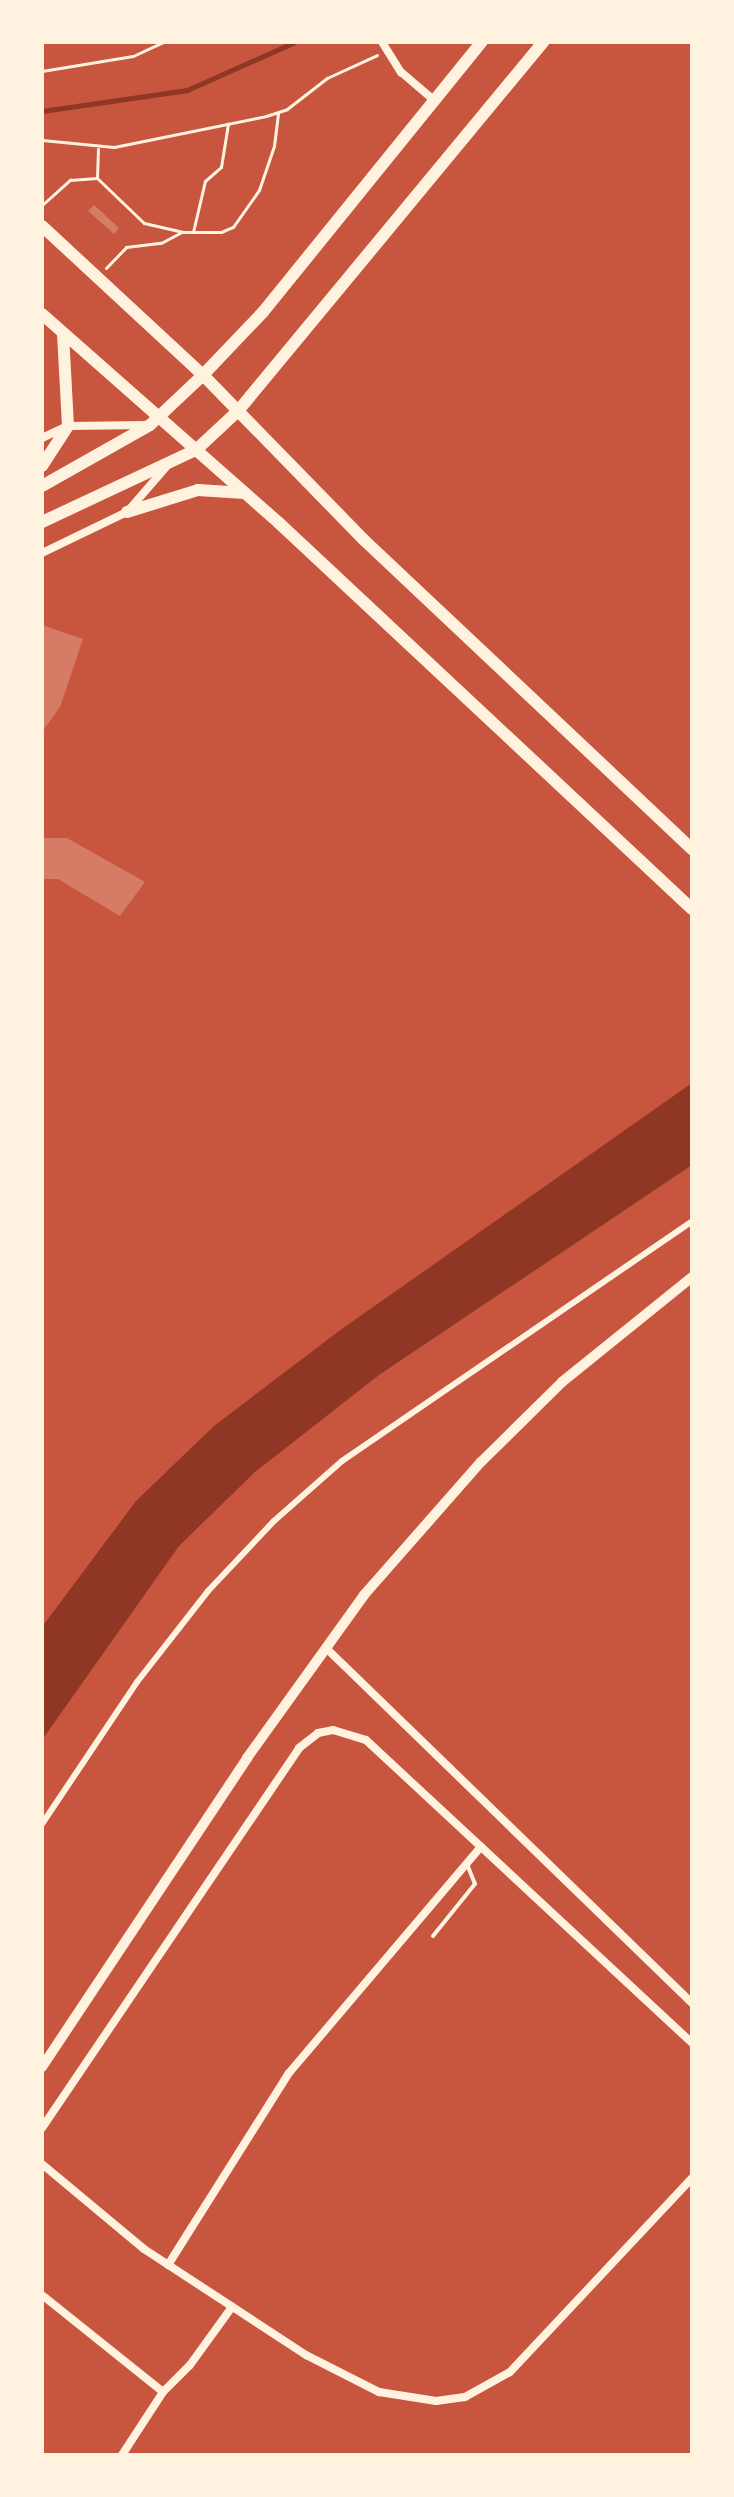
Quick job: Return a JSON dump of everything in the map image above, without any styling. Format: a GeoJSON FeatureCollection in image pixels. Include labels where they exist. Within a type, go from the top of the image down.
{"type":"FeatureCollection","features":[{"type":"Feature","properties":{"kind":"main road"},"geometry":{"type":"LineString","coordinates":[[42,486],[154,421],[203,375],[263,312],[482,42]]}},
{"type":"Feature","properties":{"kind":"main road"},"geometry":{"type":"LineString","coordinates":[[42,522],[196,450],[238,411],[543,42]]}},
{"type":"Feature","properties":{"kind":"main road"},"geometry":{"type":"LineString","coordinates":[[42,226],[203,375],[364,540],[692,849]]}},
{"type":"Feature","properties":{"kind":"main road"},"geometry":{"type":"LineString","coordinates":[[42,314],[154,421],[196,450],[245,493],[692,909]]}},
{"type":"Feature","properties":{"kind":"main road"},"geometry":{"type":"LineString","coordinates":[[42,466],[68,426],[63,333]]}},
{"type":"Feature","properties":{"kind":"main road"},"geometry":{"type":"LineString","coordinates":[[127,512],[198,490],[245,493]]}},
{"type":"Feature","properties":{"kind":"street"},"geometry":{"type":"LineString","coordinates":[[385,45],[401,72],[435,101]]}},
{"type":"Feature","properties":{"kind":"street"},"geometry":{"type":"LineString","coordinates":[[42,438],[68,426],[154,421]]}},
{"type":"Feature","properties":{"kind":"street"},"geometry":{"type":"LineString","coordinates":[[42,553],[127,512],[169,464]]}},
{"type":"Feature","properties":{"kind":"street"},"geometry":{"type":"LineString","coordinates":[[42,1824],[137,1682],[208,1591],[274,1521],[342,1461],[692,1221]]}},
{"type":"Feature","properties":{"kind":"street"},"geometry":{"type":"LineString","coordinates":[[42,2067],[364,1595],[481,1462],[562,1382],[692,1277]]}},
{"type":"Feature","properties":{"kind":"street"},"geometry":{"type":"LineString","coordinates":[[326,1648],[692,2003]]}},
{"type":"Feature","properties":{"kind":"street"},"geometry":{"type":"LineString","coordinates":[[42,2128],[307,1739],[333,1730],[358,1734],[692,2043]]}},
{"type":"Feature","properties":{"kind":"street"},"geometry":{"type":"LineString","coordinates":[[168,2265],[289,2073],[481,1847]]}},
{"type":"Feature","properties":{"kind":"street"},"geometry":{"type":"LineString","coordinates":[[42,2164],[50,2176],[168,2265],[306,2355],[379,2392],[409,2400],[465,2397],[510,2372],[551,2333],[692,2178]]}},
{"type":"Feature","properties":{"kind":"street"},"geometry":{"type":"LineString","coordinates":[[42,2295],[163,2392]]}},
{"type":"Feature","properties":{"kind":"street"},"geometry":{"type":"LineString","coordinates":[[122,2455],[163,2392],[232,2307]]}},
{"type":"Feature","properties":{"kind":"lane"},"geometry":{"type":"LineString","coordinates":[[433,1936],[475,1884],[467,1864]]}},
{"type":"Feature","properties":{"kind":"path"},"geometry":{"type":"LineString","coordinates":[[42,71],[133,56],[163,42]]}},
{"type":"Feature","properties":{"kind":"path"},"geometry":{"type":"LineString","coordinates":[[42,140],[98,148],[278,112],[327,78],[385,45]]}},
{"type":"Feature","properties":{"kind":"path"},"geometry":{"type":"LineString","coordinates":[[42,205],[70,180],[97,178],[144,223],[182,232],[233,227],[251,203],[274,146],[278,112]]}},
{"type":"Feature","properties":{"kind":"path"},"geometry":{"type":"LineString","coordinates":[[193,232],[205,181],[221,167],[228,124]]}},
{"type":"Feature","properties":{"kind":"path"},"geometry":{"type":"LineString","coordinates":[[97,178],[98,148]]}},
{"type":"Feature","properties":{"kind":"path"},"geometry":{"type":"LineString","coordinates":[[98,277],[126,247],[161,243],[182,232]]}},
{"type":"Feature","properties":{"kind":"shaded area"},"geometry":{"type":"Polygon","coordinates":[[[692,1083],[692,1165],[379,1375],[255,1472],[179,1546],[42,1740],[42,1627],[136,1501],[214,1426],[339,1331],[692,1083]]]}},
{"type":"Feature","properties":{"kind":"building"},"geometry":{"type":"Polygon","coordinates":[[[94,205],[119,228],[114,234],[88,211],[94,205]]]}},
{"type":"Feature","properties":{"kind":"building"},"geometry":{"type":"Polygon","coordinates":[[[42,625],[83,639],[60,707],[42,732],[42,625]]]}},
{"type":"Feature","properties":{"kind":"building"},"geometry":{"type":"Polygon","coordinates":[[[42,838],[67,838],[145,882],[120,916],[58,879],[42,879],[42,838]]]}},
{"type":"Feature","properties":{"kind":"waterway"},"geometry":{"type":"LineString","coordinates":[[42,111],[187,90],[295,42]]}}]}
